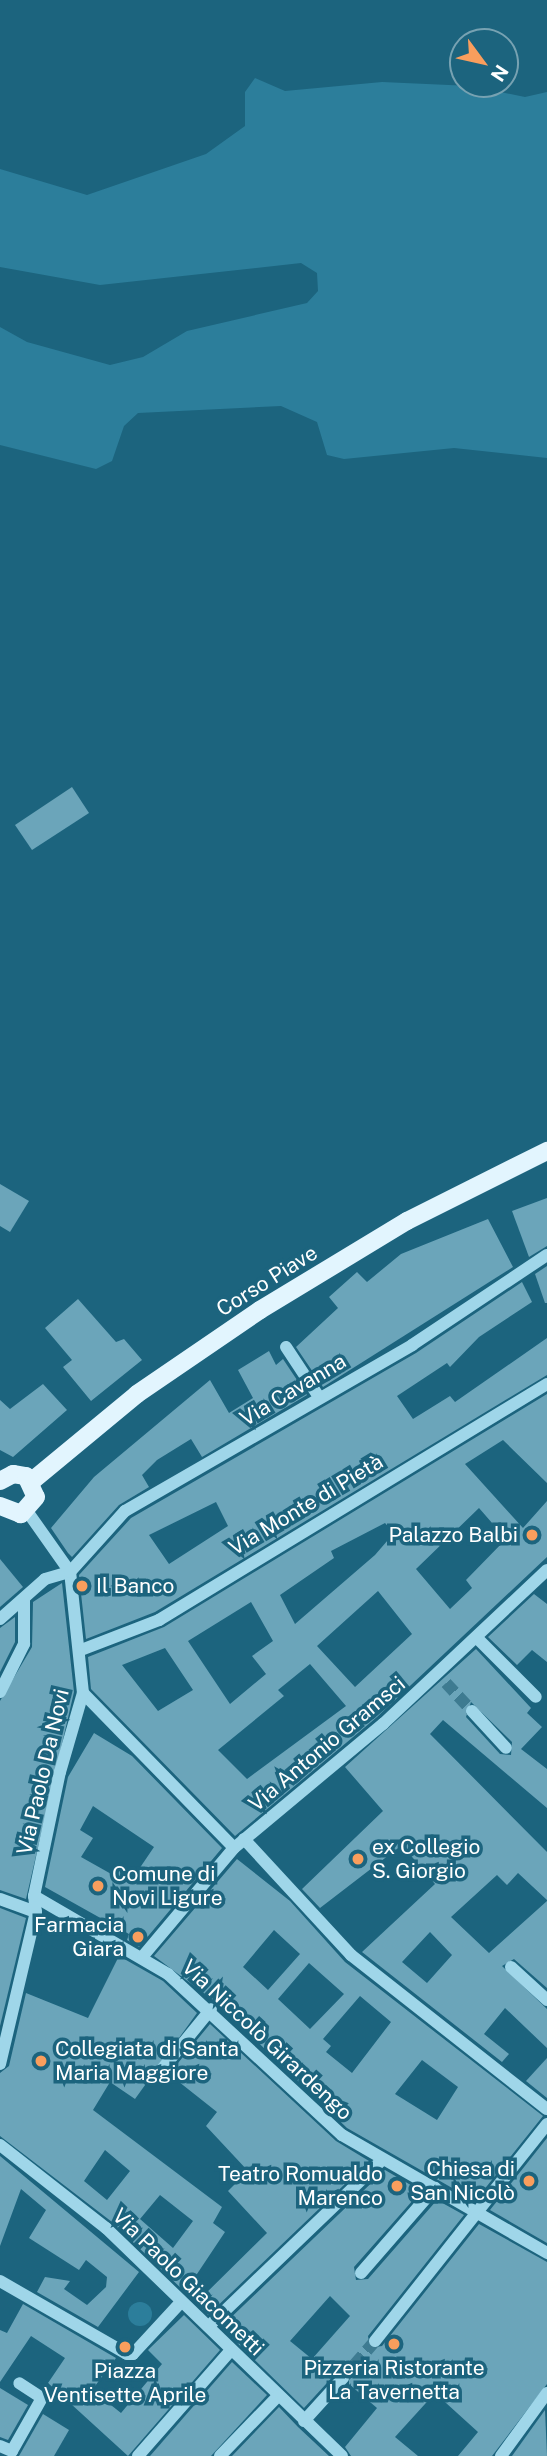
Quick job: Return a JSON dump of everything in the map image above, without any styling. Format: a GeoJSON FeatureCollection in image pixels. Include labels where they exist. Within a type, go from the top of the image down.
{"type":"FeatureCollection","features":[{"type":"Feature","properties":{"kind":"main road","name":"Corso Piave"},"geometry":{"type":"LineString","coordinates":[[32,1481],[137,1394],[260,1310],[407,1221],[547,1151]]}},
{"type":"Feature","properties":{"kind":"main road"},"geometry":{"type":"LineString","coordinates":[[0,1506],[14,1514],[27,1511],[36,1497],[32,1481],[2,1475]]}},
{"type":"Feature","properties":{"kind":"street","name":"Via Cavanna"},"geometry":{"type":"LineString","coordinates":[[70,1572],[125,1511],[317,1394],[412,1345],[547,1255]]}},
{"type":"Feature","properties":{"kind":"street"},"geometry":{"type":"LineString","coordinates":[[286,1347],[317,1394]]}},
{"type":"Feature","properties":{"kind":"street","name":"Via Monte di Pietà"},"geometry":{"type":"LineString","coordinates":[[81,1650],[159,1620],[547,1384]]}},
{"type":"Feature","properties":{"kind":"street"},"geometry":{"type":"LineString","coordinates":[[0,1619],[45,1579],[70,1572],[27,1511]]}},
{"type":"Feature","properties":{"kind":"street","name":"Via Antonio Gramsci"},"geometry":{"type":"LineString","coordinates":[[143,1956],[234,1848],[442,1679],[477,1638],[547,1570]]}},
{"type":"Feature","properties":{"kind":"street","name":"Via Paolo Da Novi"},"geometry":{"type":"LineString","coordinates":[[34,1896],[83,1693],[81,1650],[70,1572]]}},
{"type":"Feature","properties":{"kind":"street"},"geometry":{"type":"LineString","coordinates":[[0,1692],[24,1644],[24,1600]]}},
{"type":"Feature","properties":{"kind":"street"},"geometry":{"type":"LineString","coordinates":[[477,1638],[536,1697]]}},
{"type":"Feature","properties":{"kind":"street"},"geometry":{"type":"LineString","coordinates":[[83,1693],[234,1848]]}},
{"type":"Feature","properties":{"kind":"street"},"geometry":{"type":"LineString","coordinates":[[472,1711],[506,1748]]}},
{"type":"Feature","properties":{"kind":"street"},"geometry":{"type":"LineString","coordinates":[[244,1839],[351,1955],[547,2109]]}},
{"type":"Feature","properties":{"kind":"street"},"geometry":{"type":"LineString","coordinates":[[0,2064],[36,1912],[34,1896]]}},
{"type":"Feature","properties":{"kind":"street","name":"Via Niccolò Girardengo"},"geometry":{"type":"LineString","coordinates":[[34,1896],[143,1956],[211,2009],[323,2121],[382,2160],[483,2212],[547,2253]]}},
{"type":"Feature","properties":{"kind":"street"},"geometry":{"type":"LineString","coordinates":[[0,1899],[36,1912]]}},
{"type":"Feature","properties":{"kind":"street"},"geometry":{"type":"LineString","coordinates":[[511,1967],[547,2000]]}},
{"type":"Feature","properties":{"kind":"street"},"geometry":{"type":"LineString","coordinates":[[154,2079],[211,2009]]}},
{"type":"Feature","properties":{"kind":"street"},"geometry":{"type":"LineString","coordinates":[[375,2341],[483,2212],[547,2124]]}},
{"type":"Feature","properties":{"kind":"street","name":"Via Paolo Giacometti"},"geometry":{"type":"LineString","coordinates":[[0,2145],[97,2221],[342,2456]]}},
{"type":"Feature","properties":{"kind":"street"},"geometry":{"type":"LineString","coordinates":[[210,2325],[382,2160]]}},
{"type":"Feature","properties":{"kind":"street"},"geometry":{"type":"LineString","coordinates":[[361,2273],[435,2188]]}},
{"type":"Feature","properties":{"kind":"street"},"geometry":{"type":"LineString","coordinates":[[0,2281],[25,2293],[97,2338],[133,2354],[181,2302]]}},
{"type":"Feature","properties":{"kind":"street"},"geometry":{"type":"LineString","coordinates":[[138,2456],[231,2350]]}},
{"type":"Feature","properties":{"kind":"street"},"geometry":{"type":"LineString","coordinates":[[304,2421],[343,2378]]}},
{"type":"Feature","properties":{"kind":"street"},"geometry":{"type":"LineString","coordinates":[[0,2446],[12,2451],[42,2398],[19,2383]]}},
{"type":"Feature","properties":{"kind":"street"},"geometry":{"type":"LineString","coordinates":[[501,2456],[547,2393]]}},
{"type":"Feature","properties":{"kind":"street"},"geometry":{"type":"LineString","coordinates":[[220,2456],[278,2396]]}},
{"type":"Feature","properties":{"kind":"shaded area"},"geometry":{"type":"Polygon","coordinates":[[[255,78],[285,91],[382,82],[449,85],[449,98],[519,98],[519,96],[547,92],[547,458],[454,448],[344,459],[327,455],[317,422],[281,406],[138,413],[124,426],[112,461],[96,469],[0,445],[0,327],[27,342],[110,365],[143,357],[187,331],[307,303],[318,291],[317,273],[301,263],[100,285],[0,267],[0,169],[87,195],[206,154],[245,126],[245,92],[255,78]]]}},
{"type":"Feature","properties":{"kind":"shaded area"},"geometry":{"type":"Polygon","coordinates":[[[140,2302],[148,2306],[152,2314],[148,2322],[140,2326],[132,2322],[128,2314],[132,2306],[140,2302]]]}},
{"type":"Feature","properties":{"kind":"building"},"geometry":{"type":"Polygon","coordinates":[[[72,787],[89,813],[32,850],[15,825],[72,787]]]}},
{"type":"Feature","properties":{"kind":"building"},"geometry":{"type":"Polygon","coordinates":[[[0,1184],[29,1201],[10,1232],[0,1226],[0,1184]]]}},
{"type":"Feature","properties":{"kind":"building"},"geometry":{"type":"Polygon","coordinates":[[[547,1198],[547,1246],[529,1257],[512,1211],[547,1198]]]}},
{"type":"Feature","properties":{"kind":"building"},"geometry":{"type":"Polygon","coordinates":[[[488,1219],[513,1267],[323,1387],[296,1347],[338,1308],[329,1297],[357,1272],[367,1282],[401,1254],[488,1219]]]}},
{"type":"Feature","properties":{"kind":"building"},"geometry":{"type":"Polygon","coordinates":[[[547,1266],[547,1303],[545,1303],[535,1274],[547,1266]]]}},
{"type":"Feature","properties":{"kind":"building"},"geometry":{"type":"Polygon","coordinates":[[[522,1282],[532,1302],[479,1337],[450,1367],[447,1363],[397,1396],[413,1419],[450,1396],[455,1402],[547,1338],[547,1375],[155,1612],[86,1639],[79,1575],[131,1518],[416,1353],[522,1282]],[[216,1502],[149,1535],[169,1564],[228,1526],[216,1502]]]}},
{"type":"Feature","properties":{"kind":"building"},"geometry":{"type":"Polygon","coordinates":[[[78,1299],[116,1342],[124,1339],[142,1360],[91,1401],[63,1367],[72,1360],[45,1328],[78,1299]]]}},
{"type":"Feature","properties":{"kind":"building"},"geometry":{"type":"Polygon","coordinates":[[[269,1351],[276,1365],[283,1359],[307,1395],[202,1457],[191,1439],[157,1460],[142,1475],[149,1487],[119,1505],[72,1557],[51,1528],[94,1477],[210,1380],[229,1413],[253,1398],[238,1370],[269,1351]]]}},
{"type":"Feature","properties":{"kind":"building"},"geometry":{"type":"Polygon","coordinates":[[[43,1384],[67,1410],[13,1457],[0,1450],[0,1400],[10,1409],[43,1384]]]}},
{"type":"Feature","properties":{"kind":"building"},"geometry":{"type":"Polygon","coordinates":[[[547,1394],[547,1483],[503,1440],[465,1464],[523,1528],[547,1501],[547,1557],[377,1717],[235,1836],[91,1689],[88,1657],[164,1627],[547,1394]],[[479,1508],[416,1569],[450,1609],[472,1588],[466,1580],[506,1539],[479,1508]],[[385,1523],[331,1551],[334,1558],[280,1595],[295,1624],[375,1555],[394,1533],[385,1523]],[[378,1591],[317,1646],[355,1687],[412,1634],[378,1591]],[[251,1602],[188,1641],[230,1704],[266,1674],[252,1656],[273,1641],[251,1602]],[[165,1648],[122,1665],[158,1711],[193,1690],[165,1648]],[[310,1664],[278,1690],[284,1696],[218,1750],[247,1779],[346,1706],[310,1664]]]}},
{"type":"Feature","properties":{"kind":"building"},"geometry":{"type":"Polygon","coordinates":[[[0,1559],[23,1587],[0,1607],[0,1559]]]}},
{"type":"Feature","properties":{"kind":"building"},"geometry":{"type":"Polygon","coordinates":[[[62,1583],[74,1692],[26,1899],[0,1890],[0,1701],[32,1647],[33,1602],[62,1583]]]}},
{"type":"Feature","properties":{"kind":"building"},"geometry":{"type":"Polygon","coordinates":[[[534,1594],[547,1604],[547,1662],[532,1650],[517,1665],[488,1637],[534,1594]]]}},
{"type":"Feature","properties":{"kind":"building"},"geometry":{"type":"Polygon","coordinates":[[[15,1617],[15,1642],[0,1672],[0,1628],[15,1617]]]}},
{"type":"Feature","properties":{"kind":"building"},"geometry":{"type":"Polygon","coordinates":[[[476,1649],[531,1708],[527,1713],[542,1727],[521,1749],[547,1769],[547,1808],[443,1720],[430,1734],[547,1852],[547,1900],[518,1873],[507,1885],[497,1875],[451,1917],[489,1953],[547,1901],[547,1988],[514,1959],[502,1966],[547,2009],[547,2048],[505,2008],[484,2034],[509,2054],[502,2062],[362,1952],[435,1884],[402,1845],[320,1908],[302,1889],[383,1811],[345,1767],[476,1649]],[[471,1702],[466,1717],[500,1754],[511,1755],[512,1742],[471,1702]],[[430,1932],[402,1962],[427,1983],[452,1955],[430,1932]]]}},
{"type":"Feature","properties":{"kind":"building"},"geometry":{"type":"Polygon","coordinates":[[[94,1733],[132,1756],[222,1848],[139,1947],[127,1940],[129,1934],[45,1887],[68,1777],[94,1733]],[[93,1806],[80,1830],[93,1838],[81,1857],[113,1875],[118,1865],[135,1875],[154,1847],[93,1806]]]}},
{"type":"Feature","properties":{"kind":"building"},"geometry":{"type":"Polygon","coordinates":[[[237,1859],[290,1901],[345,1962],[543,2116],[475,2201],[347,2128],[217,2003],[154,1956],[237,1859]],[[274,1930],[243,1967],[268,1990],[300,1954],[274,1930]],[[309,1963],[278,1999],[310,2029],[344,1994],[309,1963]],[[360,1996],[323,2039],[331,2046],[326,2052],[352,2073],[391,2022],[360,1996]],[[422,2060],[395,2094],[437,2120],[458,2087],[422,2060]]]}},
{"type":"Feature","properties":{"kind":"building"},"geometry":{"type":"Polygon","coordinates":[[[0,1908],[26,1918],[0,2026],[0,1908]]]}},
{"type":"Feature","properties":{"kind":"building"},"geometry":{"type":"Polygon","coordinates":[[[119,1956],[163,1981],[197,2013],[135,2099],[110,2082],[93,2110],[222,2207],[213,2223],[225,2232],[185,2292],[112,2222],[0,2136],[0,2073],[9,2066],[26,1993],[88,2018],[119,1956]],[[105,2150],[84,2181],[107,2200],[130,2171],[105,2150]],[[160,2195],[140,2219],[173,2248],[193,2221],[160,2195]]]}},
{"type":"Feature","properties":{"kind":"building"},"geometry":{"type":"Polygon","coordinates":[[[210,2024],[336,2141],[369,2161],[208,2315],[196,2303],[267,2233],[228,2191],[248,2171],[206,2126],[217,2112],[169,2074],[210,2024]]]}},
{"type":"Feature","properties":{"kind":"building"},"geometry":{"type":"Polygon","coordinates":[[[547,2058],[547,2098],[526,2081],[547,2058]]]}},
{"type":"Feature","properties":{"kind":"building","name":"Chiesa di San Nicolò"},"geometry":{"type":"Polygon","coordinates":[[[547,2138],[547,2243],[490,2210],[547,2138]]]}},
{"type":"Feature","properties":{"kind":"building"},"geometry":{"type":"Polygon","coordinates":[[[0,2156],[139,2272],[98,2327],[37,2292],[45,2277],[70,2281],[64,2289],[87,2305],[106,2287],[107,2277],[86,2260],[79,2270],[29,2238],[46,2210],[21,2189],[0,2246],[0,2156]]]}},
{"type":"Feature","properties":{"kind":"building"},"geometry":{"type":"Polygon","coordinates":[[[385,2170],[421,2191],[354,2267],[356,2280],[368,2279],[437,2200],[464,2215],[368,2336],[370,2348],[382,2346],[479,2224],[547,2262],[547,2384],[492,2456],[458,2456],[478,2432],[435,2393],[395,2437],[418,2456],[351,2456],[345,2447],[377,2408],[349,2384],[349,2372],[337,2372],[304,2408],[221,2327],[385,2170]],[[330,2296],[290,2341],[312,2359],[350,2316],[330,2296]]]}},
{"type":"Feature","properties":{"kind":"building"},"geometry":{"type":"Polygon","coordinates":[[[23,2304],[116,2358],[92,2390],[121,2413],[162,2364],[148,2350],[184,2315],[220,2350],[128,2456],[48,2383],[65,2358],[31,2336],[0,2382],[0,2330],[7,2333],[23,2304]]]}},
{"type":"Feature","properties":{"kind":"building"},"geometry":{"type":"Polygon","coordinates":[[[232,2362],[267,2395],[211,2456],[150,2456],[232,2362]]]}},
{"type":"Feature","properties":{"kind":"building"},"geometry":{"type":"Polygon","coordinates":[[[0,2388],[28,2405],[8,2440],[0,2437],[0,2388]]]}},
{"type":"Feature","properties":{"kind":"building"},"geometry":{"type":"Polygon","coordinates":[[[279,2407],[298,2427],[329,2456],[232,2456],[279,2407]]]}},
{"type":"Feature","properties":{"kind":"building"},"geometry":{"type":"Polygon","coordinates":[[[545,2410],[547,2456],[512,2456],[545,2410]]]}},
{"type":"Feature","properties":{"kind":"building"},"geometry":{"type":"Polygon","coordinates":[[[43,2414],[69,2430],[54,2456],[19,2456],[43,2414]]]}},
{"type":"Feature","properties":{"kind":"tunnel"},"geometry":{"type":"LineString","coordinates":[[446,1683],[472,1711]]}},
{"type":"Feature","properties":{"kind":"tunnel"},"geometry":{"type":"LineString","coordinates":[[343,2378],[375,2341]]}},
{"type":"Feature","properties":{"kind":"place","name":"Palazzo Balbi"},"geometry":{"type":"Point","coordinates":[532,1535]}},
{"type":"Feature","properties":{"kind":"place","name":"Il Banco"},"geometry":{"type":"Point","coordinates":[82,1586]}},
{"type":"Feature","properties":{"kind":"place","name":"ex Collegio S. Giorgio"},"geometry":{"type":"Point","coordinates":[358,1859]}},
{"type":"Feature","properties":{"kind":"place","name":"Comune di Novi Ligure"},"geometry":{"type":"Point","coordinates":[98,1886]}},
{"type":"Feature","properties":{"kind":"place","name":"Farmacia Giara"},"geometry":{"type":"Point","coordinates":[138,1937]}},
{"type":"Feature","properties":{"kind":"place","name":"Collegiata di Santa Maria Maggiore"},"geometry":{"type":"Point","coordinates":[41,2061]}},
{"type":"Feature","properties":{"kind":"place","name":"Chiesa di San Nicolò"},"geometry":{"type":"Point","coordinates":[529,2181]}},
{"type":"Feature","properties":{"kind":"place","name":"Teatro Romualdo Marenco"},"geometry":{"type":"Point","coordinates":[397,2186]}},
{"type":"Feature","properties":{"kind":"place","name":"Pizzeria Ristorante La Tavernetta"},"geometry":{"type":"Point","coordinates":[394,2344]}},
{"type":"Feature","properties":{"kind":"place","name":"Piazza Ventisette Aprile"},"geometry":{"type":"Point","coordinates":[125,2347]}}]}
